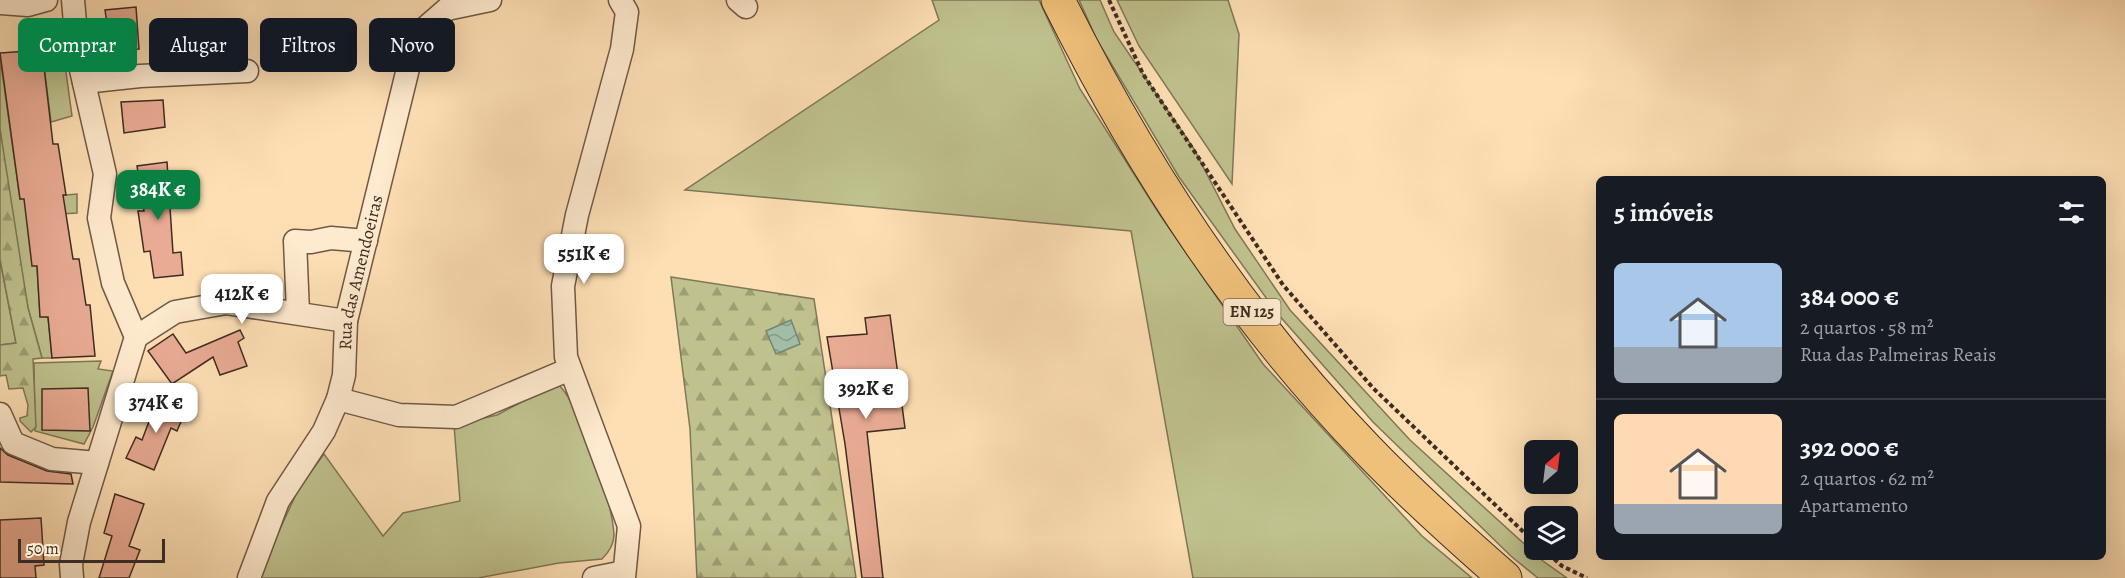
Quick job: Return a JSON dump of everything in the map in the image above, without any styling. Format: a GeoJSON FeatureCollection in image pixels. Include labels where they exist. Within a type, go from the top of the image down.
{"type":"FeatureCollection","features":[{"type":"Feature","properties":{"kind":"main road","name":"EN 125"},"geometry":{"type":"LineString","coordinates":[[1058,0],[1083,52],[1144,157],[1216,266],[1282,352],[1365,447],[1443,524],[1505,578]]}},
{"type":"Feature","properties":{"kind":"street"},"geometry":{"type":"LineString","coordinates":[[0,3],[28,4],[46,0]]}},
{"type":"Feature","properties":{"kind":"street"},"geometry":{"type":"LineString","coordinates":[[73,0],[78,57],[105,174],[99,218],[101,229],[113,283],[136,337]]}},
{"type":"Feature","properties":{"kind":"street","name":"Rua das Amendoeiras"},"geometry":{"type":"LineString","coordinates":[[249,578],[278,501],[324,431],[338,399],[344,375],[346,321],[416,36],[447,9],[490,0]]}},
{"type":"Feature","properties":{"kind":"street"},"geometry":{"type":"LineString","coordinates":[[594,578],[624,575],[629,526],[566,357],[563,286],[577,215],[622,49],[627,12],[620,0]]}},
{"type":"Feature","properties":{"kind":"street"},"geometry":{"type":"LineString","coordinates":[[84,82],[140,76],[226,72]]}},
{"type":"Feature","properties":{"kind":"street"},"geometry":{"type":"LineString","coordinates":[[298,312],[295,240],[311,242],[331,238],[366,240]]}},
{"type":"Feature","properties":{"kind":"street"},"geometry":{"type":"LineString","coordinates":[[72,578],[71,564],[79,522],[136,337],[175,312],[226,303],[346,321]]}},
{"type":"Feature","properties":{"kind":"street"},"geometry":{"type":"LineString","coordinates":[[338,399],[399,415],[456,417],[570,369]]}},
{"type":"Feature","properties":{"kind":"street"},"geometry":{"type":"LineString","coordinates":[[0,414],[13,443],[52,459],[97,463]]}},
{"type":"Feature","properties":{"kind":"path"},"geometry":{"type":"LineString","coordinates":[[1109,0],[1143,74],[1283,285],[1373,388],[1524,532]]}},
{"type":"Feature","properties":{"kind":"path"},"geometry":{"type":"LineString","coordinates":[[1555,560],[1562,566],[1587,578]]}},
{"type":"Feature","properties":{"kind":"green space"},"geometry":{"type":"Polygon","coordinates":[[[932,0],[1039,0],[1080,89],[1160,215],[1263,364],[1422,536],[1472,578],[1193,578],[1131,231],[685,190],[939,20],[932,0]]]}},
{"type":"Feature","properties":{"kind":"green space"},"geometry":{"type":"Polygon","coordinates":[[[1079,0],[1100,0],[1114,32],[1194,149],[1235,229],[1290,310],[1410,440],[1524,544],[1524,560],[1542,560],[1567,578],[1538,578],[1512,557],[1373,422],[1277,313],[1179,177],[1097,40],[1079,0]]]}},
{"type":"Feature","properties":{"kind":"green space"},"geometry":{"type":"Polygon","coordinates":[[[1117,0],[1228,0],[1239,34],[1232,184],[1139,46],[1117,0]]]}},
{"type":"Feature","properties":{"kind":"green space"},"geometry":{"type":"Polygon","coordinates":[[[0,58],[20,199],[77,194],[77,213],[27,216],[37,266],[40,316],[48,317],[52,358],[42,358],[28,308],[9,200],[0,129],[0,58]]]}},
{"type":"Feature","properties":{"kind":"green space"},"geometry":{"type":"Polygon","coordinates":[[[45,72],[66,72],[72,116],[51,122],[45,72]]]}},
{"type":"Feature","properties":{"kind":"green space"},"geometry":{"type":"Polygon","coordinates":[[[0,129],[28,308],[42,358],[33,359],[36,427],[31,432],[20,421],[20,418],[27,416],[28,405],[23,388],[9,389],[6,375],[0,376],[0,345],[16,343],[0,259],[0,129]]]}},
{"type":"Feature","properties":{"kind":"green space"},"geometry":{"type":"Polygon","coordinates":[[[0,260],[16,343],[0,345],[0,260]]]}},
{"type":"Feature","properties":{"kind":"green space"},"geometry":{"type":"Polygon","coordinates":[[[671,277],[814,299],[856,578],[697,578],[690,429],[671,277]]]}},
{"type":"Feature","properties":{"kind":"green space"},"geometry":{"type":"Polygon","coordinates":[[[101,361],[98,369],[113,371],[93,427],[84,444],[35,431],[34,363],[101,361]]]}},
{"type":"Feature","properties":{"kind":"green space"},"geometry":{"type":"Polygon","coordinates":[[[560,386],[569,398],[586,435],[608,501],[614,539],[611,548],[602,559],[559,563],[478,578],[257,578],[299,488],[324,454],[383,536],[403,513],[460,501],[454,425],[497,415],[544,390],[560,386]]]}},
{"type":"Feature","properties":{"kind":"water"},"geometry":{"type":"Polygon","coordinates":[[[791,320],[800,344],[776,354],[766,331],[791,320]]]}},
{"type":"Feature","properties":{"kind":"building"},"geometry":{"type":"Polygon","coordinates":[[[136,7],[137,18],[106,18],[105,10],[136,7]]]}},
{"type":"Feature","properties":{"kind":"building"},"geometry":{"type":"Polygon","coordinates":[[[137,21],[139,49],[137,49],[137,21]]]}},
{"type":"Feature","properties":{"kind":"building"},"geometry":{"type":"Polygon","coordinates":[[[18,52],[18,72],[45,72],[53,144],[58,144],[66,195],[63,195],[73,259],[79,259],[86,305],[90,305],[95,356],[52,358],[48,317],[40,317],[37,266],[32,266],[24,199],[20,199],[0,53],[18,52]]]}},
{"type":"Feature","properties":{"kind":"building"},"geometry":{"type":"Polygon","coordinates":[[[163,100],[165,127],[124,133],[121,102],[163,100]]]}},
{"type":"Feature","properties":{"kind":"building"},"geometry":{"type":"Polygon","coordinates":[[[167,162],[173,253],[181,252],[183,275],[154,278],[150,251],[144,252],[138,211],[144,211],[137,166],[167,162]]]}},
{"type":"Feature","properties":{"kind":"building"},"geometry":{"type":"Polygon","coordinates":[[[890,315],[905,428],[867,432],[883,578],[862,578],[845,444],[827,337],[867,334],[865,318],[890,315]]]}},
{"type":"Feature","properties":{"kind":"building"},"geometry":{"type":"Polygon","coordinates":[[[240,330],[244,338],[238,342],[247,366],[220,375],[213,357],[172,384],[148,351],[173,334],[186,353],[240,330]]]}},
{"type":"Feature","properties":{"kind":"building"},"geometry":{"type":"Polygon","coordinates":[[[88,388],[90,431],[42,430],[42,389],[88,388]]]}},
{"type":"Feature","properties":{"kind":"building"},"geometry":{"type":"Polygon","coordinates":[[[158,398],[186,410],[177,431],[171,428],[154,470],[126,458],[136,437],[142,440],[158,398]]]}},
{"type":"Feature","properties":{"kind":"building"},"geometry":{"type":"Polygon","coordinates":[[[0,448],[8,455],[47,471],[71,474],[73,484],[0,482],[0,448]]]}},
{"type":"Feature","properties":{"kind":"building"},"geometry":{"type":"Polygon","coordinates":[[[115,494],[144,504],[129,546],[140,550],[129,578],[99,578],[112,536],[104,533],[115,494]]]}},
{"type":"Feature","properties":{"kind":"building"},"geometry":{"type":"Polygon","coordinates":[[[41,518],[44,565],[35,566],[36,578],[0,578],[0,520],[41,518]]]}}]}
